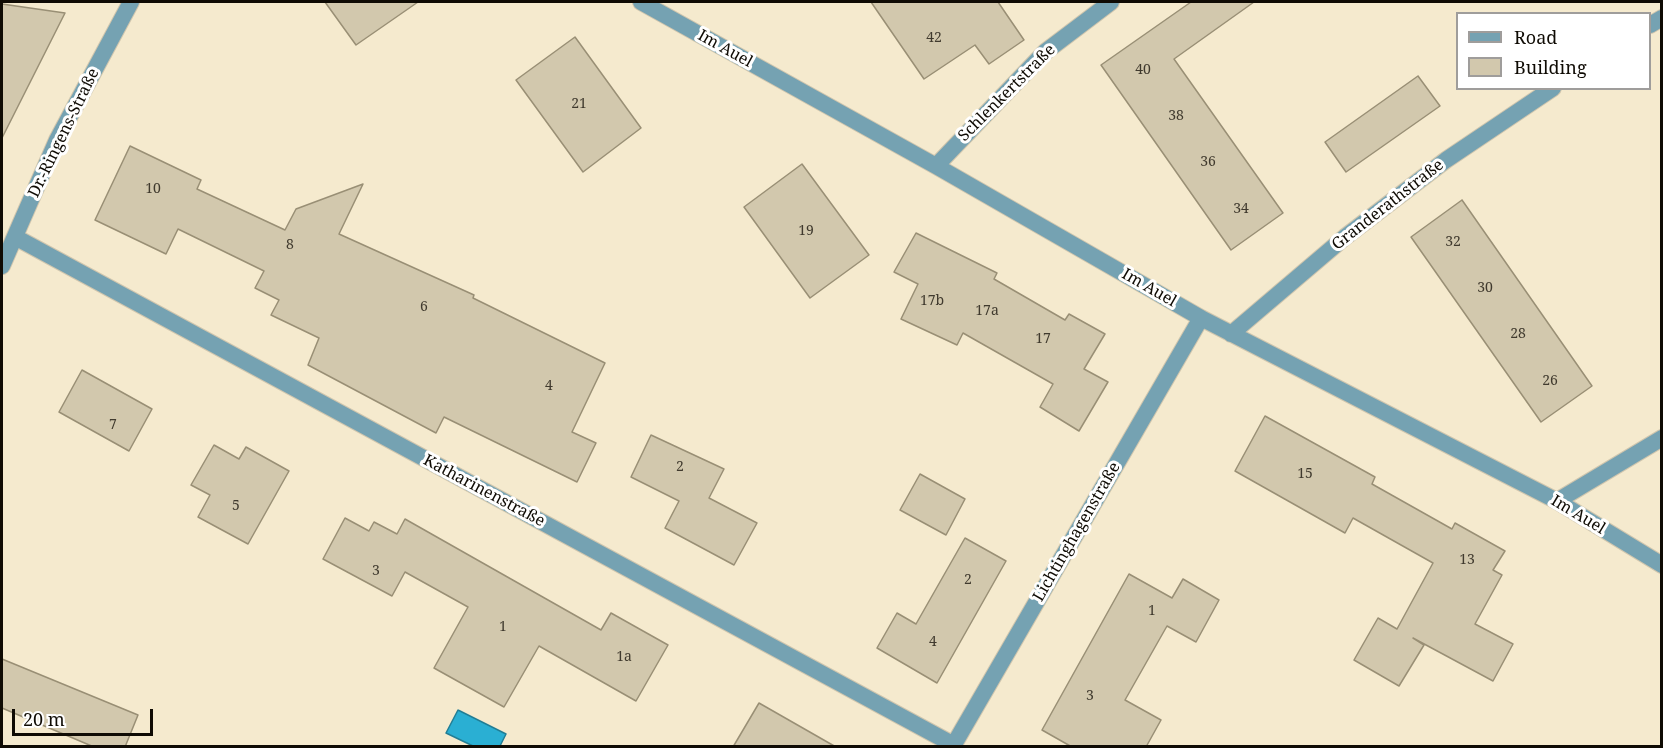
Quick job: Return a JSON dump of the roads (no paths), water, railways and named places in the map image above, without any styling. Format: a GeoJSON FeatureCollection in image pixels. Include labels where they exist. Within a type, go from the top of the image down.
{"type":"FeatureCollection","features":[{"type":"Feature","properties":{"kind":"street","name":"Dr.-Ringens-Straße"},"geometry":{"type":"LineString","coordinates":[[2,266],[57,141],[131,2]]}},
{"type":"Feature","properties":{"kind":"street","name":"Im Auel"},"geometry":{"type":"LineString","coordinates":[[640,2],[936,166],[1201,318],[1557,501],[1662,565]]}},
{"type":"Feature","properties":{"kind":"street","name":"Schlenkertstraße"},"geometry":{"type":"LineString","coordinates":[[936,166],[1045,52],[1111,2]]}},
{"type":"Feature","properties":{"kind":"street","name":"Granderathstraße"},"geometry":{"type":"LineString","coordinates":[[1232,334],[1345,237],[1446,160],[1550,90]]}},
{"type":"Feature","properties":{"kind":"street","name":"Katharinenstraße"},"geometry":{"type":"LineString","coordinates":[[15,237],[954,746]]}},
{"type":"Feature","properties":{"kind":"street","name":"Lichtinghagenstraße"},"geometry":{"type":"LineString","coordinates":[[954,746],[1201,318]]}},
{"type":"Feature","properties":{"kind":"street"},"geometry":{"type":"LineString","coordinates":[[1557,501],[1662,438]]}},
{"type":"Feature","properties":{"kind":"water"},"geometry":{"type":"Polygon","coordinates":[[[458,710],[506,734],[500,746],[473,746],[446,733],[458,710]]]}}]}
